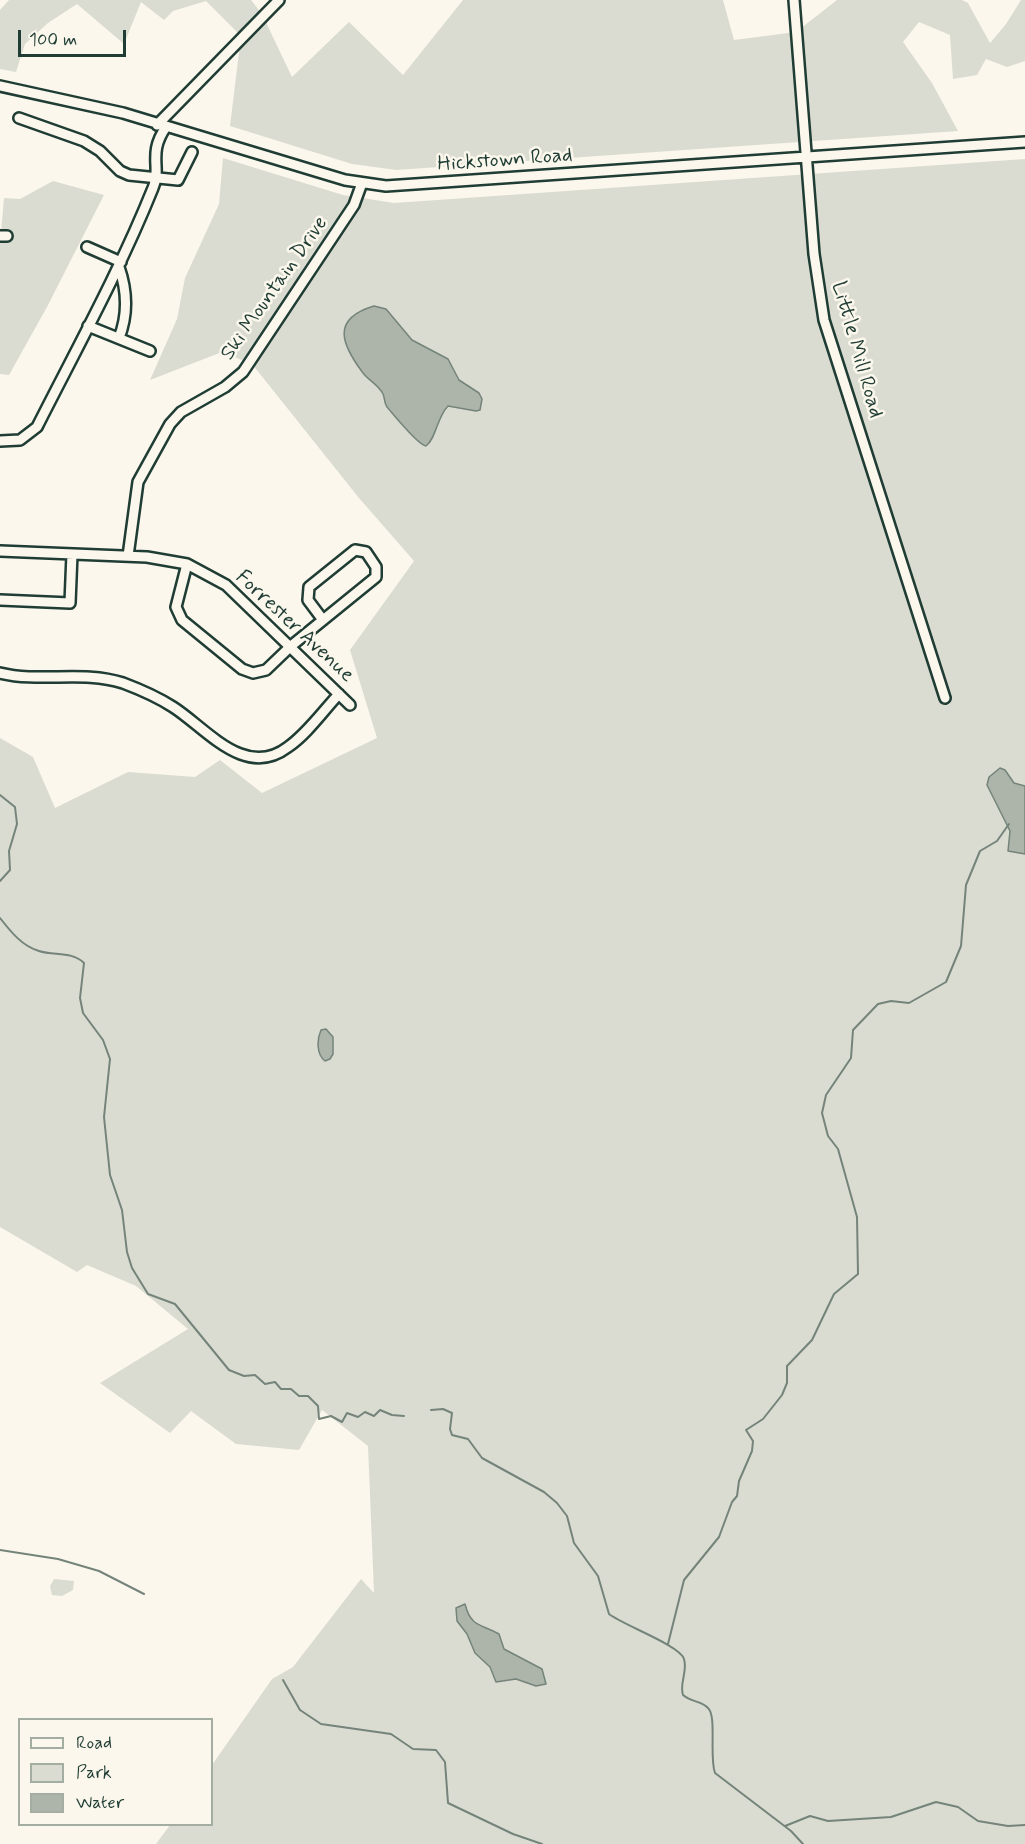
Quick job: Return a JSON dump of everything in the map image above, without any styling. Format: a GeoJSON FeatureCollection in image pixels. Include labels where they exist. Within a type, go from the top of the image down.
{"type":"FeatureCollection","features":[{"type":"Feature","properties":{"kind":"street"},"geometry":{"type":"LineString","coordinates":[[0,441],[20,440],[38,428],[120,265],[155,185],[154,153],[162,126],[279,0]]}},
{"type":"Feature","properties":{"kind":"street","name":"Little Mill Road"},"geometry":{"type":"LineString","coordinates":[[794,0],[815,265],[824,320],[945,698]]}},
{"type":"Feature","properties":{"kind":"street","name":"Hickstown Road"},"geometry":{"type":"LineString","coordinates":[[0,86],[123,113],[362,183],[400,186],[1025,142]]}},
{"type":"Feature","properties":{"kind":"street"},"geometry":{"type":"LineString","coordinates":[[20,118],[84,141],[100,151],[120,171],[129,175],[181,179],[192,152]]}},
{"type":"Feature","properties":{"kind":"street","name":"Ski Mountain Drive"},"geometry":{"type":"LineString","coordinates":[[128,556],[138,482],[170,424],[181,412],[225,387],[243,372],[354,205],[362,183]]}},
{"type":"Feature","properties":{"kind":"street"},"geometry":{"type":"LineString","coordinates":[[87,247],[120,265],[124,280],[126,320],[119,338]]}},
{"type":"Feature","properties":{"kind":"street"},"geometry":{"type":"LineString","coordinates":[[88,326],[150,351]]}},
{"type":"Feature","properties":{"kind":"street"},"geometry":{"type":"LineString","coordinates":[[187,564],[176,607],[182,620],[242,669],[253,673],[266,670],[291,646],[376,577],[376,567],[366,552],[355,550],[309,587],[308,600],[323,620]]}},
{"type":"Feature","properties":{"kind":"street","name":"Forrester Avenue"},"geometry":{"type":"LineString","coordinates":[[0,551],[128,556],[187,564],[226,585],[351,705]]}},
{"type":"Feature","properties":{"kind":"street"},"geometry":{"type":"LineString","coordinates":[[0,600],[70,603],[72,554]]}},
{"type":"Feature","properties":{"kind":"street"},"geometry":{"type":"LineString","coordinates":[[0,673],[37,677],[90,676],[125,684],[173,707],[220,745],[241,754],[262,758],[288,748],[339,694]]}},
{"type":"Feature","properties":{"kind":"green space"},"geometry":{"type":"Polygon","coordinates":[[[9,0],[251,0],[262,14],[292,77],[349,22],[403,75],[463,0],[723,0],[734,40],[796,32],[837,0],[962,0],[968,3],[990,43],[1006,24],[1021,0],[1025,0],[1025,61],[1007,67],[986,59],[977,75],[953,79],[950,35],[919,22],[903,42],[932,83],[958,131],[396,170],[352,164],[230,126],[241,36],[206,1],[173,11],[164,20],[141,2],[124,44],[77,4],[48,23],[25,44],[16,72],[0,69],[0,10],[9,0]]]}},
{"type":"Feature","properties":{"kind":"green space"},"geometry":{"type":"Polygon","coordinates":[[[223,158],[343,195],[394,203],[1025,159],[1025,1844],[156,1844],[169,1826],[213,1826],[213,1764],[272,1679],[293,1667],[361,1579],[374,1593],[368,1446],[322,1410],[299,1450],[236,1444],[191,1411],[170,1433],[100,1383],[188,1329],[136,1286],[87,1265],[77,1272],[0,1227],[0,738],[33,757],[55,808],[128,772],[195,777],[220,760],[262,793],[377,738],[350,650],[414,561],[359,498],[252,364],[222,352],[150,380],[177,319],[185,278],[219,204],[223,158]]]}},
{"type":"Feature","properties":{"kind":"green space"},"geometry":{"type":"Polygon","coordinates":[[[53,181],[104,195],[47,307],[9,375],[0,374],[0,245],[4,198],[20,199],[53,181]]]}},
{"type":"Feature","properties":{"kind":"green space"},"geometry":{"type":"Polygon","coordinates":[[[54,1579],[74,1581],[73,1590],[62,1596],[52,1595],[50,1586],[54,1579]]]}},
{"type":"Feature","properties":{"kind":"water"},"geometry":{"type":"Polygon","coordinates":[[[374,306],[386,309],[412,340],[448,359],[459,380],[479,393],[482,399],[480,410],[476,411],[448,406],[426,446],[412,435],[387,407],[381,391],[363,373],[346,343],[344,334],[351,318],[360,311],[374,306]]]}},
{"type":"Feature","properties":{"kind":"water"},"geometry":{"type":"Polygon","coordinates":[[[1000,768],[1005,770],[1014,783],[1025,786],[1025,854],[1008,851],[1010,831],[987,785],[989,777],[1000,768]]]}},
{"type":"Feature","properties":{"kind":"water"},"geometry":{"type":"Polygon","coordinates":[[[326,1029],[333,1037],[333,1054],[325,1061],[320,1054],[318,1042],[321,1030],[326,1029]]]}},
{"type":"Feature","properties":{"kind":"water"},"geometry":{"type":"Polygon","coordinates":[[[465,1604],[467,1612],[474,1621],[499,1634],[504,1649],[542,1669],[546,1684],[536,1686],[516,1679],[496,1682],[490,1667],[475,1653],[467,1634],[457,1621],[456,1608],[465,1604]]]}},
{"type":"Feature","properties":{"kind":"waterway"},"geometry":{"type":"LineString","coordinates":[[0,795],[15,807],[17,824],[9,851],[10,870],[0,881]]}},
{"type":"Feature","properties":{"kind":"waterway"},"geometry":{"type":"LineString","coordinates":[[668,1644],[684,1580],[719,1537],[732,1502],[737,1496],[739,1481],[752,1451],[753,1441],[746,1430],[763,1419],[782,1395],[787,1383],[787,1366],[812,1340],[834,1294],[858,1274],[857,1217],[838,1149],[828,1136],[822,1113],[826,1095],[851,1058],[853,1030],[878,1004],[891,1001],[909,1003],[946,982],[961,946],[966,885],[980,851],[997,841],[1009,824]]}},
{"type":"Feature","properties":{"kind":"waterway"},"geometry":{"type":"LineString","coordinates":[[0,918],[27,946],[74,957],[84,963],[80,998],[83,1013],[103,1040],[110,1059],[104,1117],[110,1175],[122,1210],[127,1252],[132,1268],[148,1294],[175,1304],[229,1370],[244,1376],[255,1375],[265,1384],[275,1382],[281,1389],[291,1389],[299,1396],[308,1396],[318,1406],[319,1419],[331,1416],[342,1422],[347,1413],[358,1417],[365,1412],[374,1416],[380,1410],[392,1415],[404,1416]]}},
{"type":"Feature","properties":{"kind":"waterway"},"geometry":{"type":"LineString","coordinates":[[431,1410],[443,1409],[452,1413],[450,1429],[452,1435],[468,1439],[482,1458],[544,1492],[557,1503],[567,1516],[574,1543],[598,1576],[609,1614],[663,1642],[684,1659],[683,1695],[706,1706],[711,1712],[715,1773],[791,1831],[803,1844]]}},
{"type":"Feature","properties":{"kind":"waterway"},"geometry":{"type":"LineString","coordinates":[[0,1550],[58,1559],[99,1571],[144,1594]]}},
{"type":"Feature","properties":{"kind":"waterway"},"geometry":{"type":"LineString","coordinates":[[283,1680],[300,1710],[321,1724],[391,1734],[413,1749],[436,1750],[445,1762],[448,1803],[513,1834],[542,1844]]}},
{"type":"Feature","properties":{"kind":"waterway"},"geometry":{"type":"LineString","coordinates":[[785,1826],[810,1816],[828,1821],[891,1817],[936,1802],[958,1807],[978,1821],[1008,1826],[1025,1825]]}}]}
